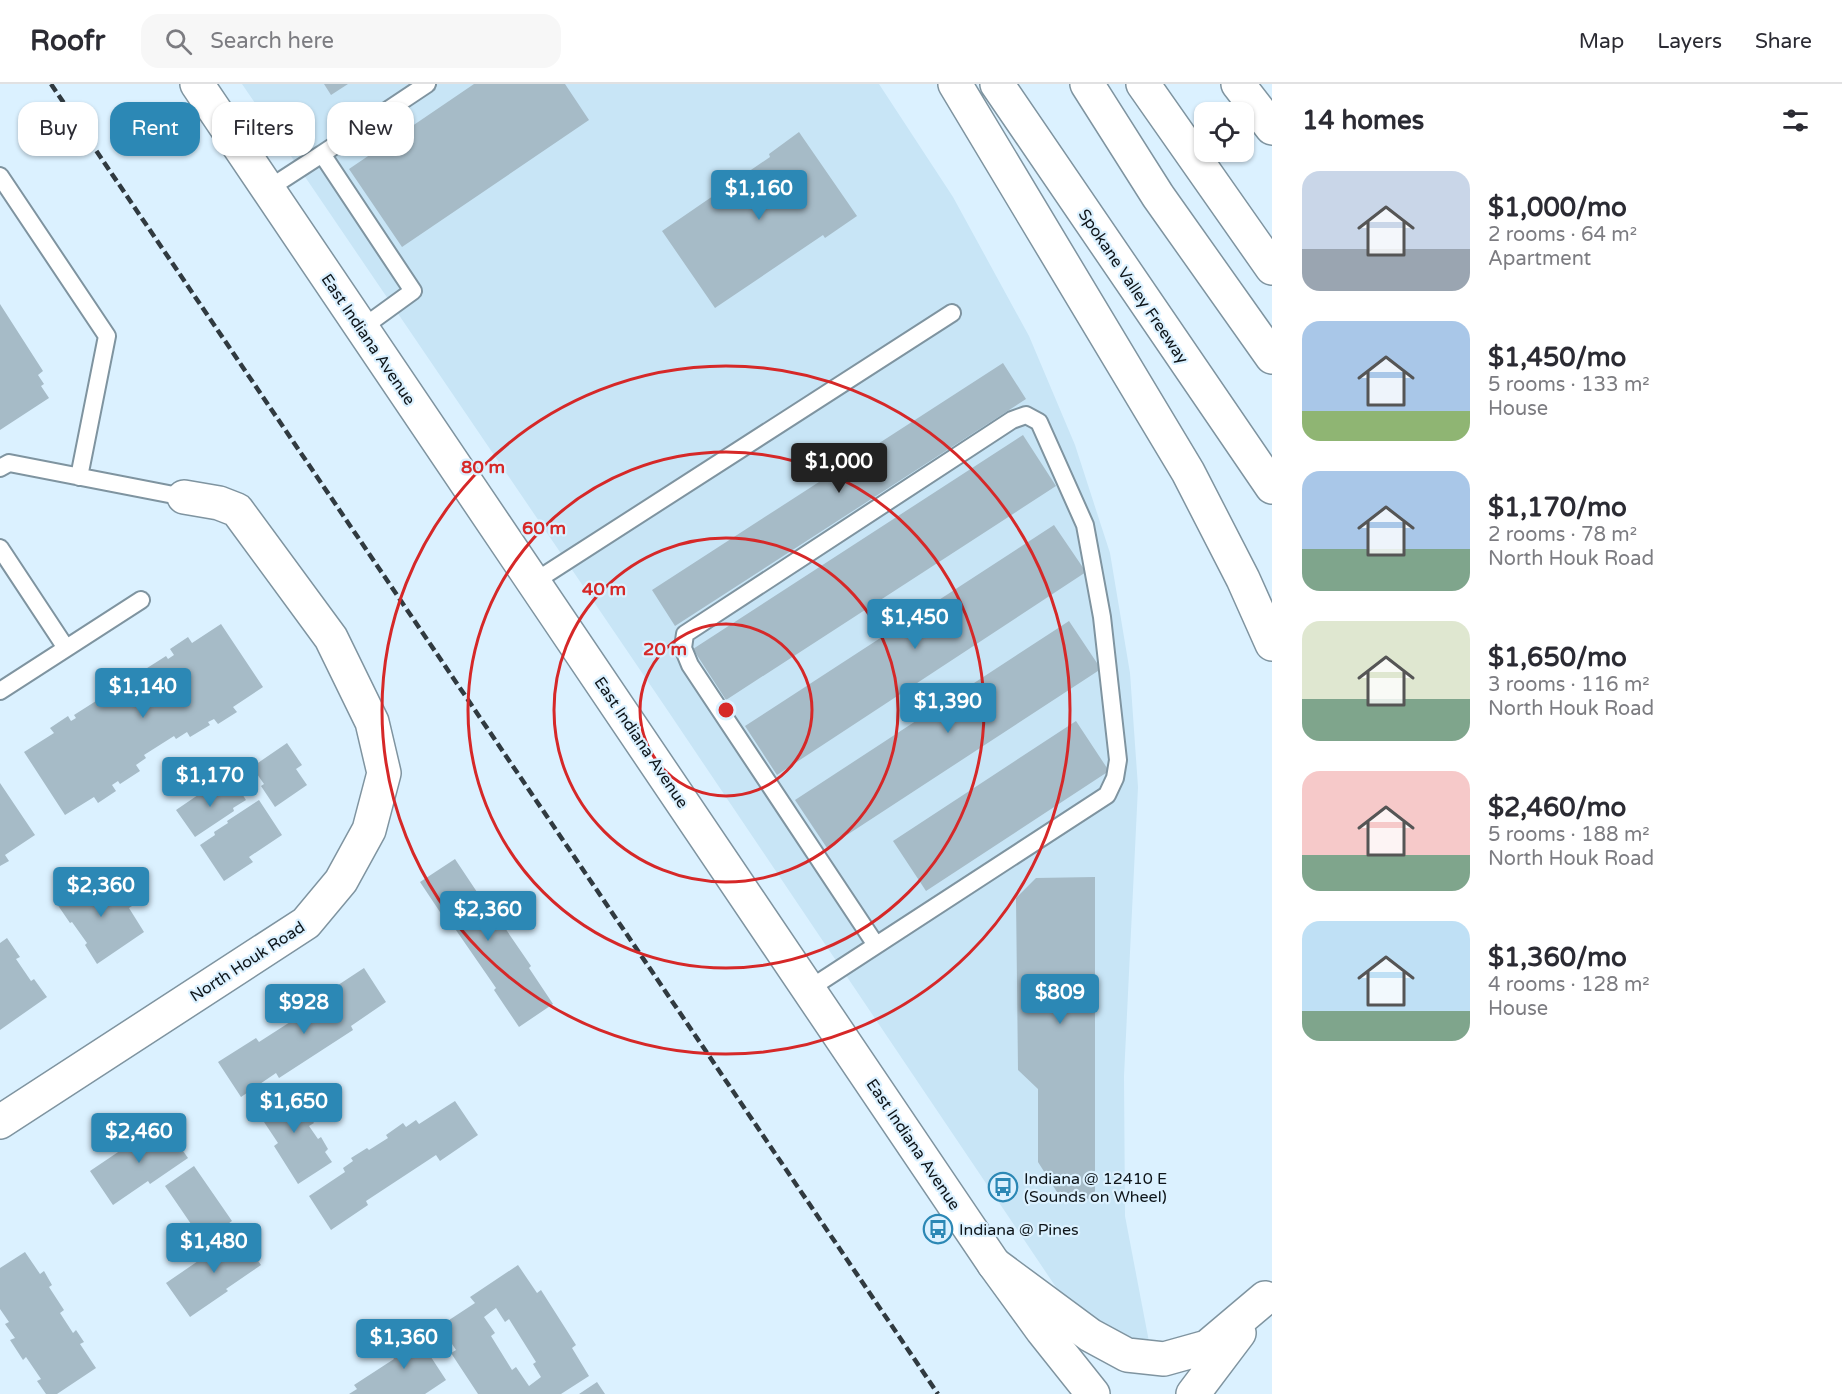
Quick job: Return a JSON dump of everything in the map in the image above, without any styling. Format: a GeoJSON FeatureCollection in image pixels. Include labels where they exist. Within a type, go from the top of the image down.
{"type":"FeatureCollection","features":[{"type":"Feature","properties":{"kind":"main road","name":"East Indiana Avenue"},"geometry":{"type":"LineString","coordinates":[[197,84],[994,1264],[1093,1394]]}},
{"type":"Feature","properties":{"kind":"main road"},"geometry":{"type":"LineString","coordinates":[[955,84],[1188,472],[1243,579],[1272,644]]}},
{"type":"Feature","properties":{"kind":"main road","name":"Spokane Valley Freeway"},"geometry":{"type":"LineString","coordinates":[[997,84],[1272,488]]}},
{"type":"Feature","properties":{"kind":"main road"},"geometry":{"type":"LineString","coordinates":[[1087,84],[1158,196],[1272,357]]}},
{"type":"Feature","properties":{"kind":"main road"},"geometry":{"type":"LineString","coordinates":[[1143,84],[1272,268]]}},
{"type":"Feature","properties":{"kind":"main road"},"geometry":{"type":"LineString","coordinates":[[1238,84],[1272,128]]}},
{"type":"Feature","properties":{"kind":"main road","name":"North Houk Road"},"geometry":{"type":"LineString","coordinates":[[0,1122],[306,923],[341,881],[369,830],[384,773],[372,722],[331,638],[237,510],[219,503],[184,497]]}},
{"type":"Feature","properties":{"kind":"main road"},"geometry":{"type":"LineString","coordinates":[[994,1264],[1090,1335],[1127,1356],[1164,1359],[1207,1347],[1268,1293]]}},
{"type":"Feature","properties":{"kind":"main road"},"geometry":{"type":"LineString","coordinates":[[1193,1394],[1268,1293]]}},
{"type":"Feature","properties":{"kind":"lane"},"geometry":{"type":"LineString","coordinates":[[268,189],[427,84]]}},
{"type":"Feature","properties":{"kind":"lane"},"geometry":{"type":"LineString","coordinates":[[322,154],[413,291],[362,328]]}},
{"type":"Feature","properties":{"kind":"lane"},"geometry":{"type":"LineString","coordinates":[[0,176],[107,336],[79,477]]}},
{"type":"Feature","properties":{"kind":"lane"},"geometry":{"type":"LineString","coordinates":[[534,582],[952,313]]}},
{"type":"Feature","properties":{"kind":"lane"},"geometry":{"type":"LineString","coordinates":[[809,989],[1107,795],[1115,778],[1118,760],[1102,617],[1084,525],[1039,422],[1026,415],[1012,420],[685,634],[683,648],[690,664],[876,945]]}},
{"type":"Feature","properties":{"kind":"lane"},"geometry":{"type":"LineString","coordinates":[[0,468],[9,463],[184,497]]}},
{"type":"Feature","properties":{"kind":"lane"},"geometry":{"type":"LineString","coordinates":[[0,548],[66,648]]}},
{"type":"Feature","properties":{"kind":"lane"},"geometry":{"type":"LineString","coordinates":[[0,691],[141,600]]}},
{"type":"Feature","properties":{"kind":"shaded area"},"geometry":{"type":"Polygon","coordinates":[[[242,84],[879,84],[953,197],[1029,336],[1075,445],[1110,553],[1130,673],[1138,787],[1124,1076],[1125,1216],[1150,1347],[1074,1314],[291,156],[315,156],[315,102],[254,102],[242,84]]]}},
{"type":"Feature","properties":{"kind":"building"},"geometry":{"type":"Polygon","coordinates":[[[324,84],[348,84],[331,95],[324,84]]]}},
{"type":"Feature","properties":{"kind":"building"},"geometry":{"type":"Polygon","coordinates":[[[474,84],[565,84],[589,120],[402,247],[349,169],[368,156],[414,156],[414,125],[474,84]]]}},
{"type":"Feature","properties":{"kind":"building"},"geometry":{"type":"Polygon","coordinates":[[[799,132],[857,216],[825,238],[823,235],[715,308],[662,231],[770,157],[769,154],[799,132]]]}},
{"type":"Feature","properties":{"kind":"building"},"geometry":{"type":"Polygon","coordinates":[[[0,304],[43,371],[38,375],[44,384],[41,386],[49,398],[0,430],[0,304]]]}},
{"type":"Feature","properties":{"kind":"building"},"geometry":{"type":"Polygon","coordinates":[[[1003,363],[1026,399],[675,626],[652,590],[1003,363]]]}},
{"type":"Feature","properties":{"kind":"building"},"geometry":{"type":"Polygon","coordinates":[[[1023,435],[1056,486],[726,700],[693,649],[1023,435]]]}},
{"type":"Feature","properties":{"kind":"building"},"geometry":{"type":"Polygon","coordinates":[[[1054,525],[1086,572],[777,775],[745,726],[1054,525]]]}},
{"type":"Feature","properties":{"kind":"building"},"geometry":{"type":"Polygon","coordinates":[[[1069,621],[1101,669],[827,848],[795,800],[1069,621]]]}},
{"type":"Feature","properties":{"kind":"building"},"geometry":{"type":"Polygon","coordinates":[[[221,624],[263,687],[233,707],[237,712],[218,724],[214,719],[208,722],[210,725],[190,737],[187,732],[176,739],[174,736],[144,755],[146,758],[136,765],[140,771],[120,784],[118,781],[112,785],[116,791],[98,803],[94,797],[65,815],[24,752],[54,733],[50,728],[68,716],[71,721],[76,718],[74,715],[96,701],[99,706],[108,701],[110,704],[141,684],[139,681],[148,675],[144,670],[166,656],[168,659],[174,655],[170,649],[188,637],[192,643],[221,624]]]}},
{"type":"Feature","properties":{"kind":"building"},"geometry":{"type":"Polygon","coordinates":[[[1076,721],[1109,771],[926,891],[893,841],[1076,721]]]}},
{"type":"Feature","properties":{"kind":"building"},"geometry":{"type":"Polygon","coordinates":[[[287,743],[302,765],[296,769],[307,785],[275,807],[261,786],[264,784],[252,767],[287,743]]]}},
{"type":"Feature","properties":{"kind":"building"},"geometry":{"type":"Polygon","coordinates":[[[217,782],[223,791],[235,783],[246,800],[233,808],[234,811],[195,837],[176,810],[217,782]]]}},
{"type":"Feature","properties":{"kind":"building"},"geometry":{"type":"Polygon","coordinates":[[[0,783],[35,835],[5,855],[9,861],[0,866],[0,783]]]}},
{"type":"Feature","properties":{"kind":"building"},"geometry":{"type":"Polygon","coordinates":[[[259,800],[282,835],[249,857],[253,862],[224,881],[200,845],[215,835],[214,832],[228,823],[227,821],[259,800]]]}},
{"type":"Feature","properties":{"kind":"building"},"geometry":{"type":"Polygon","coordinates":[[[455,859],[531,966],[529,968],[553,1004],[519,1027],[494,990],[496,988],[420,882],[455,859]]]}},
{"type":"Feature","properties":{"kind":"building"},"geometry":{"type":"Polygon","coordinates":[[[103,873],[119,896],[123,893],[132,906],[129,908],[144,932],[97,964],[85,945],[87,943],[57,904],[103,873]]]}},
{"type":"Feature","properties":{"kind":"building"},"geometry":{"type":"Polygon","coordinates":[[[1095,877],[1095,1199],[1062,1200],[1038,1162],[1038,1089],[1018,1070],[1016,898],[1036,878],[1095,877]]]}},
{"type":"Feature","properties":{"kind":"building"},"geometry":{"type":"Polygon","coordinates":[[[7,938],[20,957],[16,959],[31,981],[34,979],[47,997],[0,1030],[0,943],[7,938]]]}},
{"type":"Feature","properties":{"kind":"building"},"geometry":{"type":"Polygon","coordinates":[[[364,968],[386,1002],[351,1026],[353,1030],[279,1078],[276,1073],[241,1097],[218,1062],[256,1038],[259,1042],[329,997],[326,993],[364,968]]]}},
{"type":"Feature","properties":{"kind":"building"},"geometry":{"type":"Polygon","coordinates":[[[289,1085],[295,1095],[298,1093],[309,1111],[307,1112],[314,1123],[309,1126],[318,1139],[321,1137],[328,1149],[325,1152],[332,1162],[298,1184],[274,1146],[278,1143],[254,1107],[289,1085]]]}},
{"type":"Feature","properties":{"kind":"building"},"geometry":{"type":"Polygon","coordinates":[[[455,1101],[478,1135],[440,1161],[436,1155],[366,1201],[368,1205],[331,1230],[309,1196],[345,1172],[343,1168],[353,1161],[351,1158],[388,1138],[386,1135],[403,1123],[406,1127],[416,1120],[419,1124],[455,1101]]]}},
{"type":"Feature","properties":{"kind":"building"},"geometry":{"type":"Polygon","coordinates":[[[164,1124],[188,1158],[150,1184],[148,1181],[113,1205],[90,1171],[164,1124]]]}},
{"type":"Feature","properties":{"kind":"building"},"geometry":{"type":"Polygon","coordinates":[[[194,1166],[232,1221],[205,1240],[165,1186],[194,1166]]]}},
{"type":"Feature","properties":{"kind":"building"},"geometry":{"type":"Polygon","coordinates":[[[237,1230],[261,1265],[190,1317],[166,1283],[201,1259],[199,1256],[237,1230]]]}},
{"type":"Feature","properties":{"kind":"building"},"geometry":{"type":"Polygon","coordinates":[[[25,1252],[40,1274],[44,1271],[52,1285],[49,1287],[64,1310],[60,1313],[73,1333],[76,1330],[84,1342],[80,1344],[96,1368],[57,1394],[46,1394],[37,1381],[41,1379],[26,1357],[23,1360],[10,1340],[15,1338],[5,1324],[9,1322],[0,1309],[0,1268],[25,1252]]]}},
{"type":"Feature","properties":{"kind":"building"},"geometry":{"type":"Polygon","coordinates":[[[518,1265],[537,1293],[541,1290],[576,1345],[572,1348],[589,1376],[561,1394],[478,1394],[451,1353],[456,1350],[440,1326],[475,1303],[470,1297],[518,1265]],[[496,1308],[484,1317],[495,1333],[491,1336],[512,1370],[516,1367],[529,1386],[541,1377],[533,1364],[536,1362],[509,1319],[505,1322],[496,1308]]]}},
{"type":"Feature","properties":{"kind":"building"},"geometry":{"type":"Polygon","coordinates":[[[412,1328],[446,1380],[425,1394],[349,1394],[357,1389],[354,1385],[394,1359],[386,1346],[412,1328]]]}},
{"type":"Feature","properties":{"kind":"building"},"geometry":{"type":"Polygon","coordinates":[[[597,1382],[605,1394],[579,1394],[597,1382]]]}},
{"type":"Feature","properties":{"kind":"railway"},"geometry":{"type":"LineString","coordinates":[[51,84],[938,1394]]}},
{"type":"Feature","properties":{"kind":"place","name":"Indiana @ 12410 E (Sounds on Wheel)"},"geometry":{"type":"Point","coordinates":[1003,1187]}},
{"type":"Feature","properties":{"kind":"place","name":"Indiana @ Pines"},"geometry":{"type":"Point","coordinates":[938,1229]}}]}
